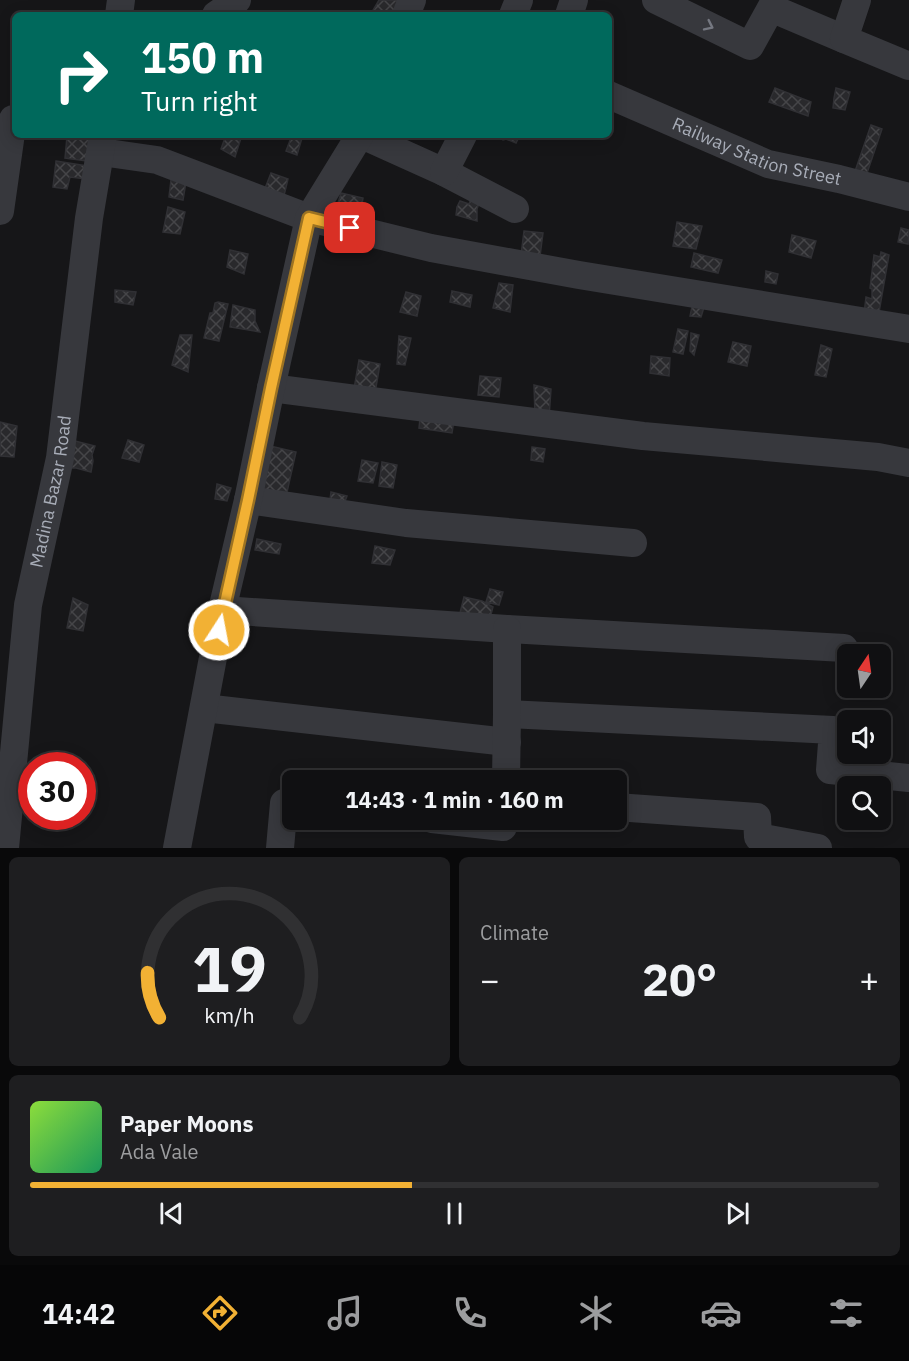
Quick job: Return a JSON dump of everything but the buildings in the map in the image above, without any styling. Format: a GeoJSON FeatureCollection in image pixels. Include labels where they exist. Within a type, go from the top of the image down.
{"type":"FeatureCollection","features":[{"type":"Feature","properties":{"kind":"street"},"geometry":{"type":"LineString","coordinates":[[220,12],[237,0]]}},
{"type":"Feature","properties":{"kind":"street"},"geometry":{"type":"LineString","coordinates":[[656,0],[750,46],[771,8],[909,66]]}},
{"type":"Feature","properties":{"kind":"street"},"geometry":{"type":"LineString","coordinates":[[843,39],[857,0]]}},
{"type":"Feature","properties":{"kind":"street","name":"Railway Station Street"},"geometry":{"type":"LineString","coordinates":[[612,96],[768,164],[909,197]]}},
{"type":"Feature","properties":{"kind":"street"},"geometry":{"type":"LineString","coordinates":[[0,211],[9,121]]}},
{"type":"Feature","properties":{"kind":"street"},"geometry":{"type":"LineString","coordinates":[[177,848],[222,610],[309,218],[359,138]]}},
{"type":"Feature","properties":{"kind":"street"},"geometry":{"type":"LineString","coordinates":[[368,138],[444,172],[515,209]]}},
{"type":"Feature","properties":{"kind":"street"},"geometry":{"type":"LineString","coordinates":[[444,172],[461,138]]}},
{"type":"Feature","properties":{"kind":"street"},"geometry":{"type":"LineString","coordinates":[[102,144],[157,160],[309,218],[432,248],[579,275],[909,329]]}},
{"type":"Feature","properties":{"kind":"street","name":"Madina Bazar Road"},"geometry":{"type":"LineString","coordinates":[[5,848],[28,605],[60,458],[89,218],[102,144]]}},
{"type":"Feature","properties":{"kind":"street"},"geometry":{"type":"LineString","coordinates":[[271,388],[632,434],[878,457],[909,463]]}},
{"type":"Feature","properties":{"kind":"street"},"geometry":{"type":"LineString","coordinates":[[248,500],[406,523],[633,543]]}},
{"type":"Feature","properties":{"kind":"street"},"geometry":{"type":"LineString","coordinates":[[222,610],[837,648]]}},
{"type":"Feature","properties":{"kind":"street"},"geometry":{"type":"LineString","coordinates":[[506,770],[507,629]]}},
{"type":"Feature","properties":{"kind":"street"},"geometry":{"type":"LineString","coordinates":[[204,708],[507,742]]}},
{"type":"Feature","properties":{"kind":"street"},"geometry":{"type":"LineString","coordinates":[[507,714],[833,730],[830,770],[909,778]]}},
{"type":"Feature","properties":{"kind":"street"},"geometry":{"type":"LineString","coordinates":[[627,808],[757,817],[758,837],[819,848]]}},
{"type":"Feature","properties":{"kind":"street"},"geometry":{"type":"LineString","coordinates":[[280,848],[282,826]]}},
{"type":"Feature","properties":{"kind":"route"},"geometry":{"type":"LineString","coordinates":[[219,630],[309,218],[350,228]]}}]}
